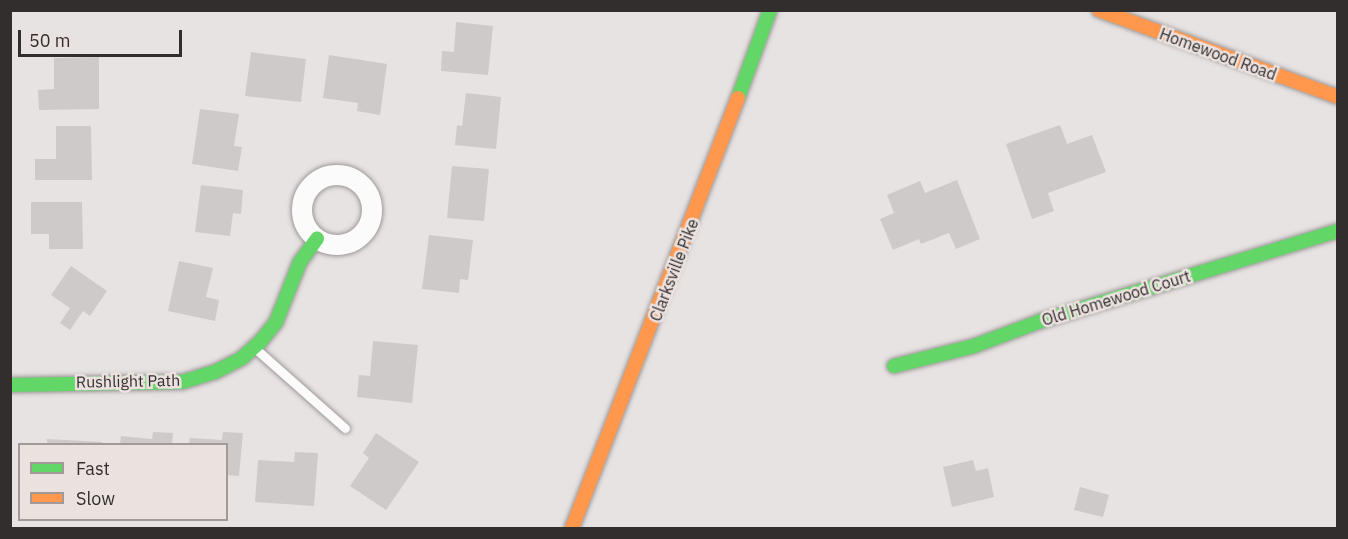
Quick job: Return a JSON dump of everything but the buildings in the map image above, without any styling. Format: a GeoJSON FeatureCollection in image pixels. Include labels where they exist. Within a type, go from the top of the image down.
{"type":"FeatureCollection","features":[{"type":"Feature","properties":{"kind":"street","name":"Clarksville Pike"},"geometry":{"type":"LineString","coordinates":[[572,528],[696,212],[770,10]]}},
{"type":"Feature","properties":{"kind":"street","name":"Homewood Road"},"geometry":{"type":"LineString","coordinates":[[1099,10],[1338,97]]}},
{"type":"Feature","properties":{"kind":"street","name":"Old Homewood Court"},"geometry":{"type":"LineString","coordinates":[[894,366],[974,346],[1041,321],[1338,231]]}},
{"type":"Feature","properties":{"kind":"street","name":"Rushlight Path"},"geometry":{"type":"LineString","coordinates":[[10,385],[182,382],[215,372],[242,358],[276,322],[300,262],[317,239]]}},
{"type":"Feature","properties":{"kind":"lane"},"geometry":{"type":"LineString","coordinates":[[254,347],[345,428]]}},
{"type":"Feature","properties":{"kind":"traffic: fast"},"geometry":{"type":"LineString","coordinates":[[738,98],[770,10]]}},
{"type":"Feature","properties":{"kind":"traffic: fast"},"geometry":{"type":"LineString","coordinates":[[894,366],[974,346],[1041,321],[1338,231]]}},
{"type":"Feature","properties":{"kind":"traffic: fast"},"geometry":{"type":"LineString","coordinates":[[10,385],[182,382],[215,372],[242,358],[260,342],[276,322],[300,262],[317,239]]}},
{"type":"Feature","properties":{"kind":"traffic: slow"},"geometry":{"type":"LineString","coordinates":[[1099,10],[1338,97]]}},
{"type":"Feature","properties":{"kind":"traffic: slow"},"geometry":{"type":"LineString","coordinates":[[572,528],[738,98]]}}]}
